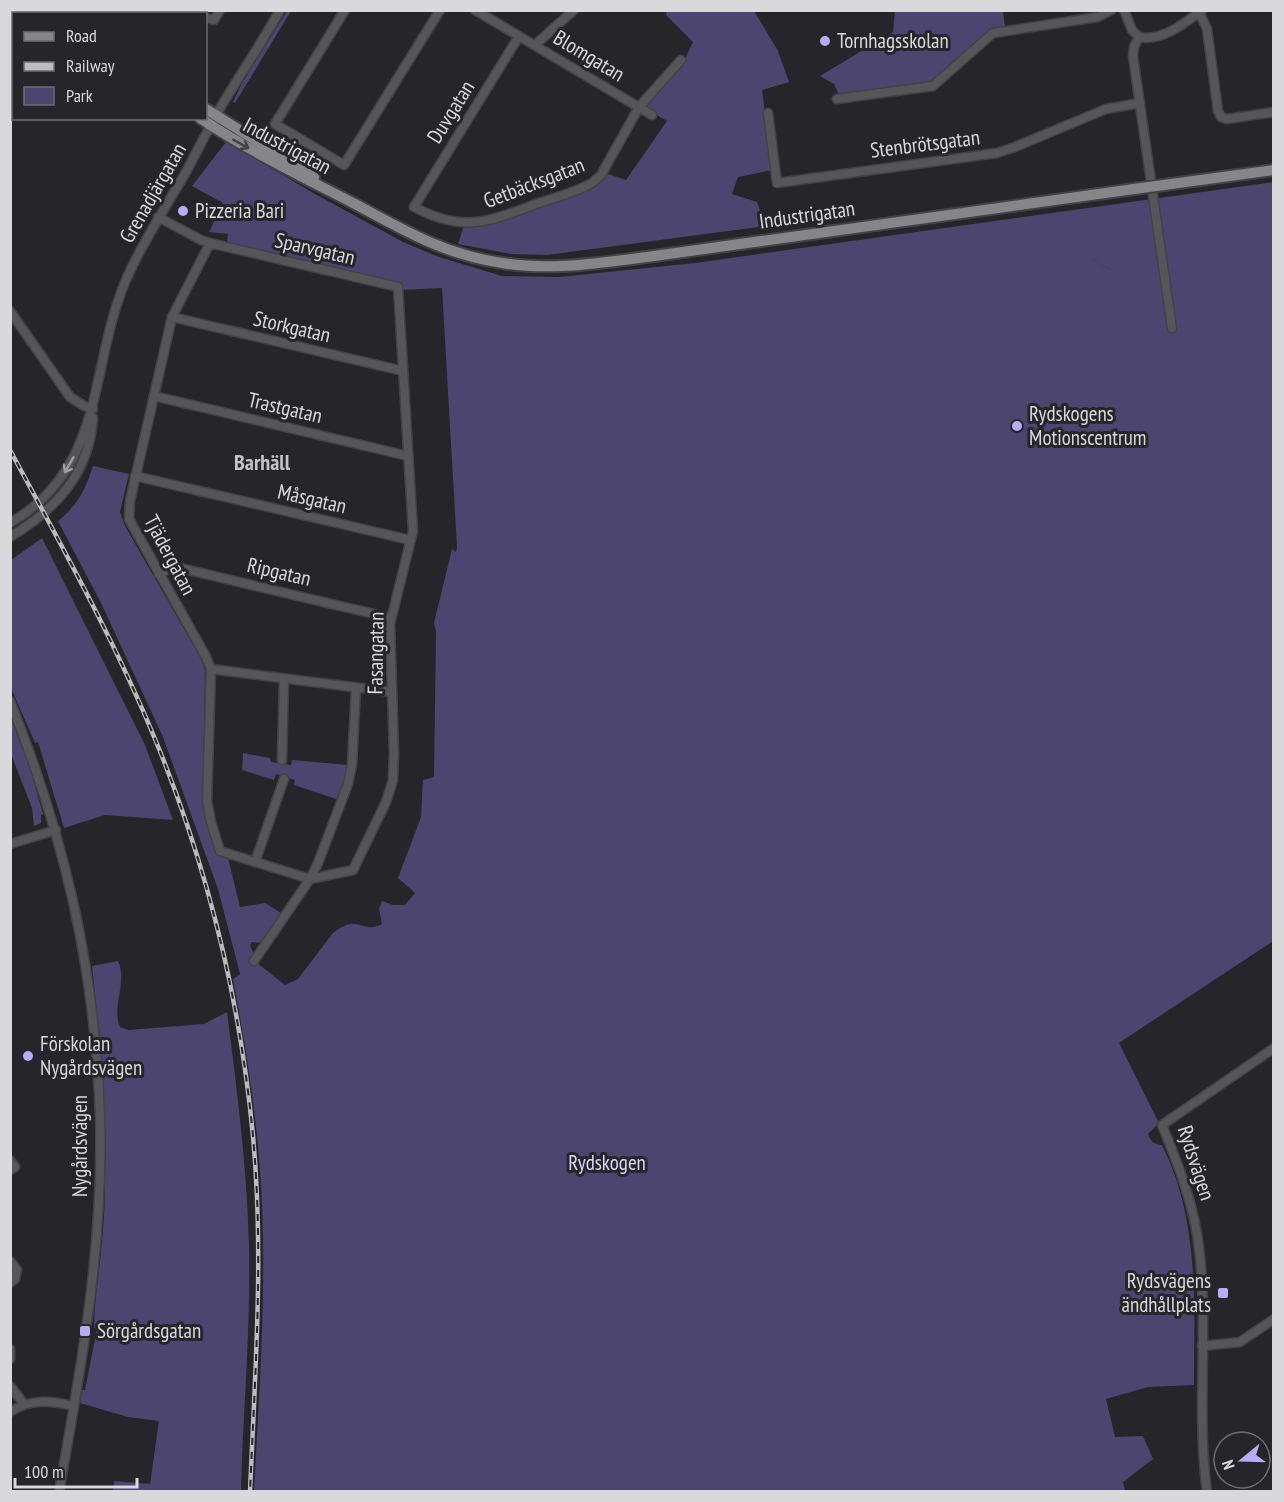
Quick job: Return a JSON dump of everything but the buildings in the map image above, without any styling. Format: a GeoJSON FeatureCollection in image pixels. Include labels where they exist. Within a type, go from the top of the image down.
{"type":"FeatureCollection","features":[{"type":"Feature","properties":{"kind":"main road","name":"Industrigatan"},"geometry":{"type":"LineString","coordinates":[[207,112],[213,121]]}},
{"type":"Feature","properties":{"kind":"main road","name":"Industrigatan"},"geometry":{"type":"LineString","coordinates":[[207,120],[416,237],[453,253],[503,264],[560,266],[647,257],[1274,170]]}},
{"type":"Feature","properties":{"kind":"street"},"geometry":{"type":"LineString","coordinates":[[207,18],[214,20],[220,10]]}},
{"type":"Feature","properties":{"kind":"street","name":"Grenadjärgatan"},"geometry":{"type":"LineString","coordinates":[[10,523],[41,501],[63,476],[76,454],[93,409],[119,297],[129,272],[213,121],[280,10]]}},
{"type":"Feature","properties":{"kind":"street"},"geometry":{"type":"LineString","coordinates":[[345,10],[275,124],[344,165],[440,10]]}},
{"type":"Feature","properties":{"kind":"street","name":"Blomgatan"},"geometry":{"type":"LineString","coordinates":[[475,10],[652,115]]}},
{"type":"Feature","properties":{"kind":"street"},"geometry":{"type":"LineString","coordinates":[[535,45],[574,10]]}},
{"type":"Feature","properties":{"kind":"street"},"geometry":{"type":"LineString","coordinates":[[837,99],[933,86],[993,33],[1098,17],[1111,10]]}},
{"type":"Feature","properties":{"kind":"street"},"geometry":{"type":"LineString","coordinates":[[1124,10],[1132,30],[1139,37],[1149,39],[1177,28],[1201,11],[1207,29],[1218,111],[1221,117],[1227,119],[1274,112]]}},
{"type":"Feature","properties":{"kind":"street","name":"Duvgatan"},"geometry":{"type":"LineString","coordinates":[[414,207],[519,36]]}},
{"type":"Feature","properties":{"kind":"street"},"geometry":{"type":"LineString","coordinates":[[1139,37],[1133,56],[1172,328]]}},
{"type":"Feature","properties":{"kind":"street","name":"Getbäcksgatan"},"geometry":{"type":"LineString","coordinates":[[414,207],[449,222],[478,223],[595,182],[639,107],[681,60]]}},
{"type":"Feature","properties":{"kind":"street","name":"Stenbrötsgatan"},"geometry":{"type":"LineString","coordinates":[[768,113],[777,183],[1003,152],[1106,109],[1140,103]]}},
{"type":"Feature","properties":{"kind":"street","name":"Sparvgatan"},"geometry":{"type":"LineString","coordinates":[[158,217],[210,243],[398,287]]}},
{"type":"Feature","properties":{"kind":"street","name":"Tjädergatan"},"geometry":{"type":"LineString","coordinates":[[210,243],[172,317],[135,476],[129,519],[211,669],[207,801],[220,851],[310,879]]}},
{"type":"Feature","properties":{"kind":"street","name":"Fasangatan"},"geometry":{"type":"LineString","coordinates":[[310,879],[353,870],[386,802],[394,773],[391,618],[412,531],[398,287]]}},
{"type":"Feature","properties":{"kind":"street"},"geometry":{"type":"LineString","coordinates":[[10,311],[70,397],[93,409]]}},
{"type":"Feature","properties":{"kind":"street","name":"Storkgatan"},"geometry":{"type":"LineString","coordinates":[[172,317],[404,371]]}},
{"type":"Feature","properties":{"kind":"street","name":"Trastgatan"},"geometry":{"type":"LineString","coordinates":[[154,396],[408,456]]}},
{"type":"Feature","properties":{"kind":"street","name":"Grenadjärgatan"},"geometry":{"type":"LineString","coordinates":[[10,537],[43,516],[73,480],[88,449],[93,409]]}},
{"type":"Feature","properties":{"kind":"street","name":"Måsgatan"},"geometry":{"type":"LineString","coordinates":[[135,476],[410,540]]}},
{"type":"Feature","properties":{"kind":"street","name":"Ripgatan"},"geometry":{"type":"LineString","coordinates":[[159,574],[170,568],[180,567],[391,618]]}},
{"type":"Feature","properties":{"kind":"street"},"geometry":{"type":"LineString","coordinates":[[211,669],[392,692]]}},
{"type":"Feature","properties":{"kind":"street"},"geometry":{"type":"LineString","coordinates":[[282,760],[284,679]]}},
{"type":"Feature","properties":{"kind":"street"},"geometry":{"type":"LineString","coordinates":[[254,961],[310,879],[348,784],[352,765],[356,688]]}},
{"type":"Feature","properties":{"kind":"street","name":"Nygårdsvägen"},"geometry":{"type":"LineString","coordinates":[[10,701],[29,748],[70,883],[85,958],[96,1045],[100,1119],[95,1248],[74,1406],[59,1491]]}},
{"type":"Feature","properties":{"kind":"street"},"geometry":{"type":"LineString","coordinates":[[255,862],[284,779]]}},
{"type":"Feature","properties":{"kind":"street"},"geometry":{"type":"LineString","coordinates":[[10,844],[56,831]]}},
{"type":"Feature","properties":{"kind":"street","name":"Rydsvägen"},"geometry":{"type":"LineString","coordinates":[[1207,1491],[1202,1455],[1201,1266],[1196,1225],[1183,1178],[1162,1125],[1274,1048]]}},
{"type":"Feature","properties":{"kind":"street"},"geometry":{"type":"LineString","coordinates":[[10,1160],[15,1167],[10,1170]]}},
{"type":"Feature","properties":{"kind":"street"},"geometry":{"type":"LineString","coordinates":[[10,1261],[16,1270],[15,1279],[10,1282]]}},
{"type":"Feature","properties":{"kind":"street"},"geometry":{"type":"LineString","coordinates":[[1202,1346],[1240,1342],[1274,1318]]}},
{"type":"Feature","properties":{"kind":"street"},"geometry":{"type":"LineString","coordinates":[[10,1349],[10,1359]]}},
{"type":"Feature","properties":{"kind":"street"},"geometry":{"type":"LineString","coordinates":[[10,1386],[24,1404]]}},
{"type":"Feature","properties":{"kind":"street"},"geometry":{"type":"LineString","coordinates":[[10,1412],[24,1404],[46,1401],[74,1406]]}},
{"type":"Feature","properties":{"kind":"green space"},"geometry":{"type":"Polygon","coordinates":[[[287,11],[291,11],[235,103],[233,102],[242,83],[287,11]]]}},
{"type":"Feature","properties":{"kind":"green space"},"geometry":{"type":"Polygon","coordinates":[[[667,11],[754,11],[778,51],[789,82],[762,90],[772,170],[738,177],[732,194],[757,202],[765,226],[547,255],[511,254],[458,244],[463,228],[504,220],[593,188],[605,173],[626,180],[667,121],[643,107],[683,63],[693,42],[666,15],[667,11]]]}},
{"type":"Feature","properties":{"kind":"green space"},"geometry":{"type":"Polygon","coordinates":[[[895,11],[1003,11],[1005,27],[992,29],[933,83],[839,95],[834,84],[820,76],[893,32],[895,11]]]}},
{"type":"Feature","properties":{"kind":"green space","name":"Rydskogen"},"geometry":{"type":"Polygon","coordinates":[[[226,142],[403,242],[439,257],[502,276],[559,277],[695,263],[1273,182],[1273,941],[1119,1043],[1159,1123],[1148,1134],[1153,1142],[1162,1145],[1183,1203],[1189,1233],[1194,1293],[1194,1385],[1148,1387],[1106,1399],[1115,1437],[1143,1436],[1153,1459],[1123,1482],[1125,1491],[254,1491],[261,1348],[263,1241],[255,1119],[233,979],[240,974],[218,889],[163,737],[102,605],[58,521],[71,509],[80,496],[93,466],[129,474],[120,512],[125,526],[200,657],[205,670],[203,809],[216,854],[228,858],[240,907],[265,903],[283,914],[263,943],[252,942],[250,945],[254,955],[252,959],[285,985],[298,979],[333,933],[349,924],[375,927],[382,924],[379,909],[382,901],[393,905],[405,905],[415,893],[398,878],[421,817],[423,780],[434,777],[436,632],[434,623],[452,549],[456,552],[457,547],[442,288],[401,290],[401,284],[227,243],[228,234],[209,232],[223,203],[192,186],[226,142]]]}},
{"type":"Feature","properties":{"kind":"green space"},"geometry":{"type":"Polygon","coordinates":[[[42,538],[145,745],[173,820],[105,815],[64,828],[38,742],[35,743],[11,688],[11,560],[42,538]]]}},
{"type":"Feature","properties":{"kind":"green space"},"geometry":{"type":"Polygon","coordinates":[[[11,717],[43,814],[41,823],[34,826],[32,808],[11,754],[11,717]]]}},
{"type":"Feature","properties":{"kind":"green space"},"geometry":{"type":"Polygon","coordinates":[[[243,753],[270,758],[271,762],[291,765],[292,760],[349,765],[339,800],[294,785],[295,780],[276,774],[274,780],[242,770],[243,753]]]}},
{"type":"Feature","properties":{"kind":"green space"},"geometry":{"type":"Polygon","coordinates":[[[118,961],[121,969],[117,1010],[120,1027],[129,1030],[204,1024],[227,1012],[244,1158],[249,1245],[248,1337],[241,1491],[113,1491],[114,1481],[150,1484],[159,1421],[128,1417],[80,1403],[82,1390],[85,1390],[97,1329],[94,1328],[94,1318],[105,1195],[104,1098],[92,966],[118,961]]]}},
{"type":"Feature","properties":{"kind":"waterway"},"geometry":{"type":"LineString","coordinates":[[1093,259],[1110,269]]}},
{"type":"Feature","properties":{"kind":"railway"},"geometry":{"type":"LineString","coordinates":[[10,450],[86,593],[155,739],[190,835],[219,934],[240,1034],[253,1136],[256,1180],[258,1314],[250,1492]]}},
{"type":"Feature","properties":{"kind":"place","name":"Tornhagsskolan"},"geometry":{"type":"Point","coordinates":[825,41]}},
{"type":"Feature","properties":{"kind":"place","name":"Pizzeria Bari"},"geometry":{"type":"Point","coordinates":[183,211]}},
{"type":"Feature","properties":{"kind":"place","name":"Rydskogens Motionscentrum"},"geometry":{"type":"Point","coordinates":[1017,426]}},
{"type":"Feature","properties":{"kind":"place","name":"Förskolan Nygårdsvägen"},"geometry":{"type":"Point","coordinates":[28,1056]}},
{"type":"Feature","properties":{"kind":"place","name":"Rydsvägens ändhållplats"},"geometry":{"type":"Point","coordinates":[1223,1293]}},
{"type":"Feature","properties":{"kind":"place","name":"Sörgårdsgatan"},"geometry":{"type":"Point","coordinates":[85,1331]}},
{"type":"Feature","properties":{"kind":"district","name":"Barhäll"},"geometry":{"type":"Point","coordinates":[262,462]}}]}
